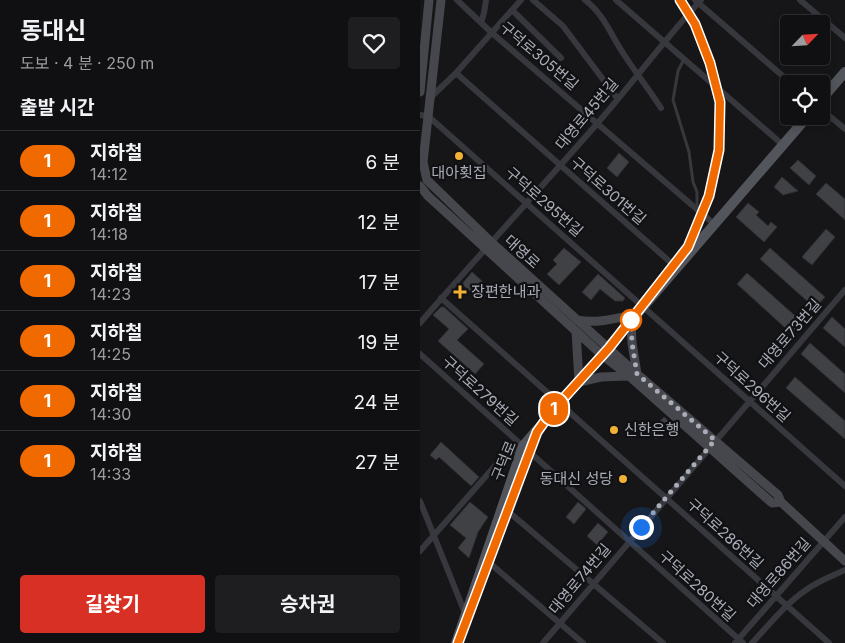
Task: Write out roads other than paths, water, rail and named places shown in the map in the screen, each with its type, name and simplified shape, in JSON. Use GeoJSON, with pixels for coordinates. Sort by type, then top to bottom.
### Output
{"type":"FeatureCollection","features":[{"type":"Feature","properties":{"kind":"main road"},"geometry":{"type":"LineString","coordinates":[[420,92],[430,0]]}},
{"type":"Feature","properties":{"kind":"main road","name":"대영로"},"geometry":{"type":"LineString","coordinates":[[440,0],[430,99],[424,116],[422,185],[577,320],[606,351],[709,448],[772,503],[781,502]]}},
{"type":"Feature","properties":{"kind":"main road"},"geometry":{"type":"LineString","coordinates":[[830,90],[845,72]]}},
{"type":"Feature","properties":{"kind":"main road","name":"구덕로"},"geometry":{"type":"LineString","coordinates":[[456,643],[523,446],[800,125]]}},
{"type":"Feature","properties":{"kind":"main road","name":"대영로"},"geometry":{"type":"LineString","coordinates":[[488,244],[576,331],[606,351]]}},
{"type":"Feature","properties":{"kind":"main road"},"geometry":{"type":"LineString","coordinates":[[576,331],[579,382],[601,376],[633,375],[632,343],[637,314],[595,321],[577,320]]}},
{"type":"Feature","properties":{"kind":"main road","name":"대영로"},"geometry":{"type":"LineString","coordinates":[[633,375],[715,440],[778,495],[781,502],[845,561]]}},
{"type":"Feature","properties":{"kind":"street","name":"구덕로305번길"},"geometry":{"type":"LineString","coordinates":[[457,0],[492,33],[598,122],[714,224]]}},
{"type":"Feature","properties":{"kind":"street"},"geometry":{"type":"LineString","coordinates":[[481,23],[486,0]]}},
{"type":"Feature","properties":{"kind":"street"},"geometry":{"type":"LineString","coordinates":[[430,99],[456,73],[521,0]]}},
{"type":"Feature","properties":{"kind":"street"},"geometry":{"type":"LineString","coordinates":[[533,0],[563,26],[617,98]]}},
{"type":"Feature","properties":{"kind":"street"},"geometry":{"type":"LineString","coordinates":[[585,0],[592,5],[604,21],[661,108]]}},
{"type":"Feature","properties":{"kind":"street"},"geometry":{"type":"LineString","coordinates":[[616,0],[783,145]]}},
{"type":"Feature","properties":{"kind":"street"},"geometry":{"type":"LineString","coordinates":[[800,0],[845,38]]}},
{"type":"Feature","properties":{"kind":"street"},"geometry":{"type":"LineString","coordinates":[[698,1],[782,75]]}},
{"type":"Feature","properties":{"kind":"street","name":"대영로45번길"},"geometry":{"type":"LineString","coordinates":[[420,323],[598,122],[698,1]]}},
{"type":"Feature","properties":{"kind":"street"},"geometry":{"type":"LineString","coordinates":[[512,10],[561,58]]}},
{"type":"Feature","properties":{"kind":"street","name":"구덕로301번길"},"geometry":{"type":"LineString","coordinates":[[456,73],[677,268]]}},
{"type":"Feature","properties":{"kind":"street","name":"구덕로295번길"},"geometry":{"type":"LineString","coordinates":[[424,116],[527,203],[637,314]]}},
{"type":"Feature","properties":{"kind":"street"},"geometry":{"type":"LineString","coordinates":[[830,117],[845,130]]}},
{"type":"Feature","properties":{"kind":"street","name":"대영로73번길"},"geometry":{"type":"LineString","coordinates":[[715,440],[845,290]]}},
{"type":"Feature","properties":{"kind":"street","name":"구덕로286번길"},"geometry":{"type":"LineString","coordinates":[[441,298],[829,643]]}},
{"type":"Feature","properties":{"kind":"street","name":"구덕로296번길"},"geometry":{"type":"LineString","coordinates":[[637,314],[749,401],[845,486]]}},
{"type":"Feature","properties":{"kind":"street","name":"구덕로279번길"},"geometry":{"type":"LineString","coordinates":[[420,354],[523,446]]}},
{"type":"Feature","properties":{"kind":"street","name":"대영로74번길"},"geometry":{"type":"LineString","coordinates":[[543,643],[715,440]]}},
{"type":"Feature","properties":{"kind":"street"},"geometry":{"type":"LineString","coordinates":[[420,551],[502,458],[523,446]]}},
{"type":"Feature","properties":{"kind":"street","name":"구덕로280번길"},"geometry":{"type":"LineString","coordinates":[[523,446],[738,642]]}},
{"type":"Feature","properties":{"kind":"street"},"geometry":{"type":"LineString","coordinates":[[420,500],[466,614]]}},
{"type":"Feature","properties":{"kind":"street"},"geometry":{"type":"LineString","coordinates":[[502,507],[663,643]]}},
{"type":"Feature","properties":{"kind":"street","name":"대영로86번길"},"geometry":{"type":"LineString","coordinates":[[738,642],[845,517]]}},
{"type":"Feature","properties":{"kind":"street"},"geometry":{"type":"LineString","coordinates":[[485,559],[583,643]]}},
{"type":"Feature","properties":{"kind":"street"},"geometry":{"type":"LineString","coordinates":[[752,643],[805,590],[845,570]]}},
{"type":"Feature","properties":{"kind":"lane"},"geometry":{"type":"LineString","coordinates":[[684,59],[678,71],[673,100],[689,152],[693,182],[698,192],[697,209]]}},
{"type":"Feature","properties":{"kind":"metro line","name":"1"},"geometry":{"type":"LineString","coordinates":[[458,643],[537,432],[552,411],[609,348],[688,247],[709,196],[719,150],[720,102],[710,63],[695,24],[680,0]]}},
{"type":"Feature","properties":{"kind":"place","name":"대아횟집"},"geometry":{"type":"Point","coordinates":[459,156]}},
{"type":"Feature","properties":{"kind":"place","name":"장편한내과"},"geometry":{"type":"Point","coordinates":[460,292]}},
{"type":"Feature","properties":{"kind":"place","name":"신한은행"},"geometry":{"type":"Point","coordinates":[614,430]}},
{"type":"Feature","properties":{"kind":"place","name":"동대신 성당"},"geometry":{"type":"Point","coordinates":[623,479]}}]}
